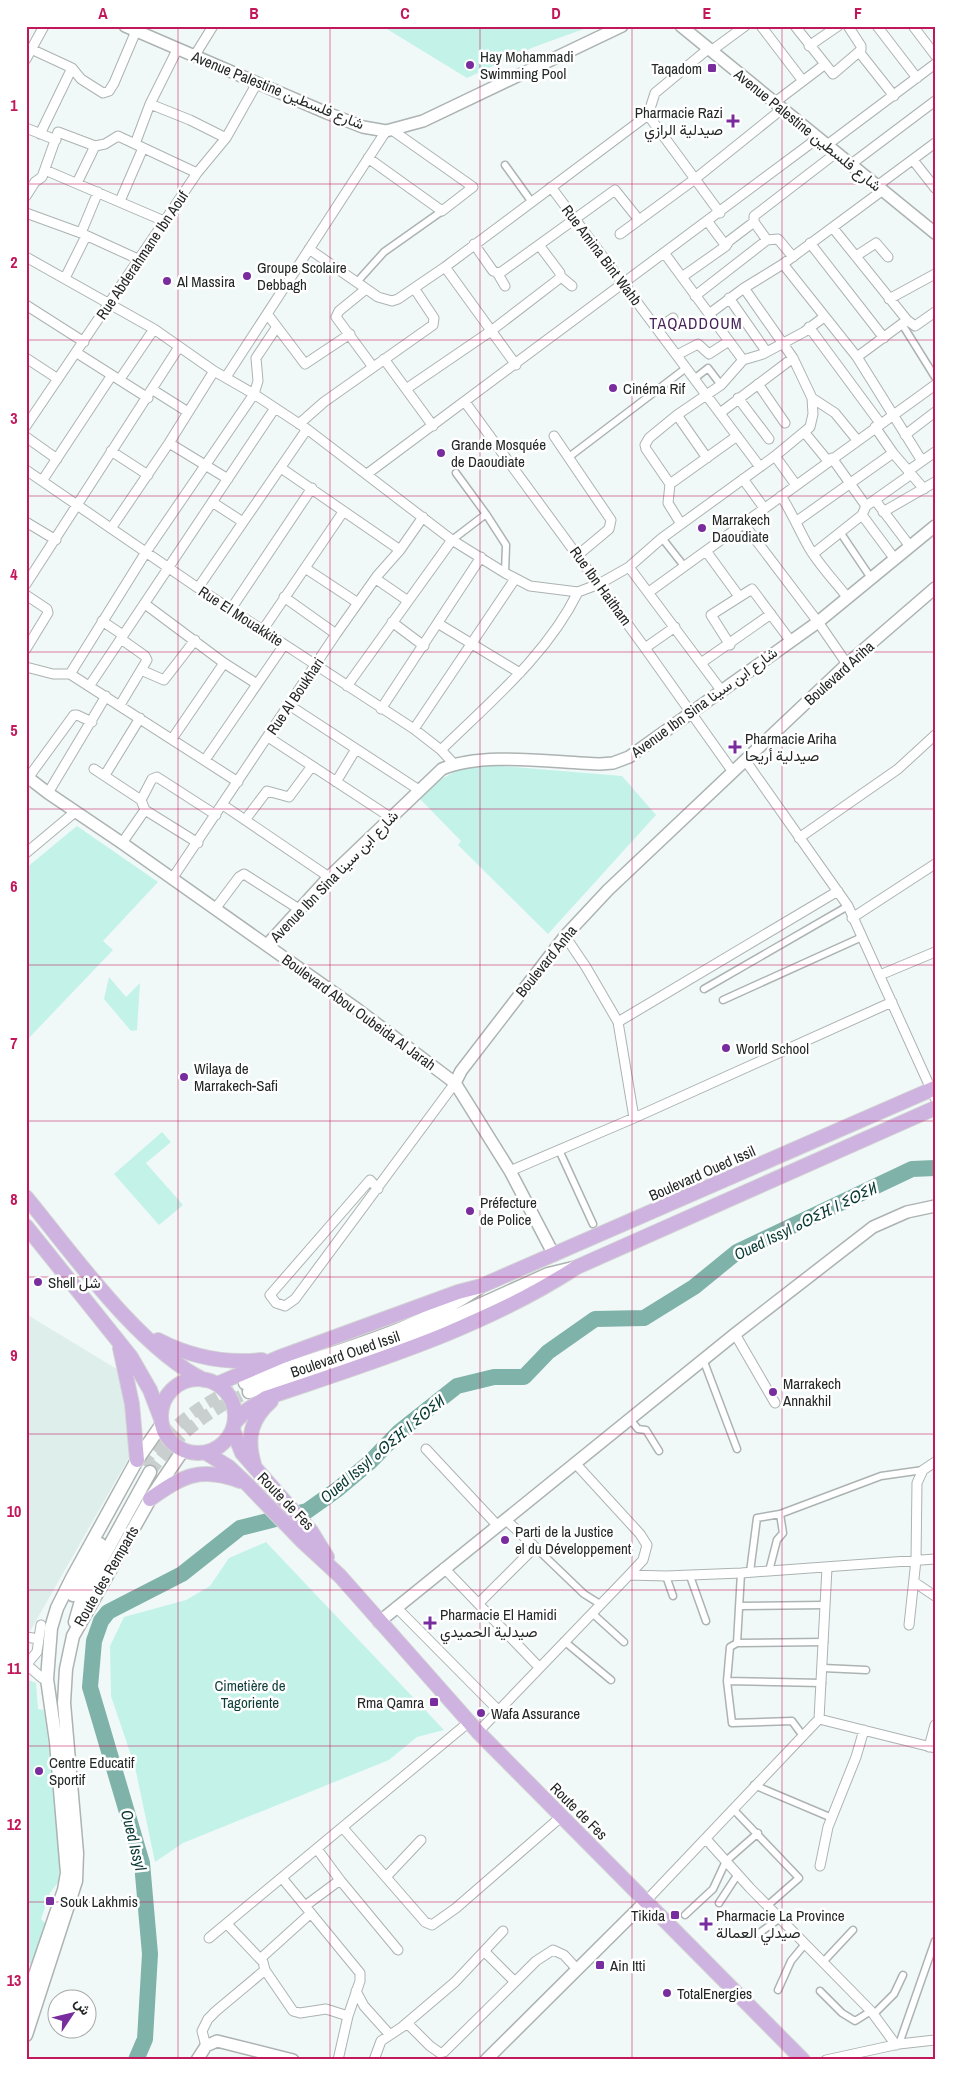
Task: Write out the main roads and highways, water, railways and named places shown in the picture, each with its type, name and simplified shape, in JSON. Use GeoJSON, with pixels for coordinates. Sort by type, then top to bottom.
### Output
{"type":"FeatureCollection","features":[{"type":"Feature","properties":{"kind":"main road","name":"Boulevard Oued Issil"},"geometry":{"type":"LineString","coordinates":[[210,1382],[458,1292],[481,1286],[934,1092]]}},
{"type":"Feature","properties":{"kind":"main road","name":"Boulevard Oued Issil"},"geometry":{"type":"LineString","coordinates":[[234,1426],[256,1404],[280,1393],[396,1355],[526,1296],[577,1267],[935,1108]]}},
{"type":"Feature","properties":{"kind":"main road"},"geometry":{"type":"LineString","coordinates":[[26,1197],[102,1288],[144,1334],[183,1368],[210,1382],[231,1400],[235,1410],[234,1426],[222,1445],[206,1453],[195,1453],[183,1450],[169,1439],[154,1398],[142,1374],[26,1226]]}},
{"type":"Feature","properties":{"kind":"main road","name":"Boulevard Oued Issil"},"geometry":{"type":"LineString","coordinates":[[481,1286],[461,1300],[431,1315],[247,1387],[387,1346],[441,1324],[548,1274],[577,1267]]}},
{"type":"Feature","properties":{"kind":"main road"},"geometry":{"type":"LineString","coordinates":[[144,1334],[174,1348],[204,1358],[242,1362],[280,1357]]}},
{"type":"Feature","properties":{"kind":"main road"},"geometry":{"type":"LineString","coordinates":[[75,1629],[76,1612],[83,1594],[143,1466],[119,1343]]}},
{"type":"Feature","properties":{"kind":"main road"},"geometry":{"type":"LineString","coordinates":[[162,1421],[164,1402],[173,1389],[188,1381],[210,1382]]}},
{"type":"Feature","properties":{"kind":"main road"},"geometry":{"type":"LineString","coordinates":[[257,1472],[250,1445],[251,1428],[259,1412],[280,1393]]}},
{"type":"Feature","properties":{"kind":"main road","name":"Route des Remparts"},"geometry":{"type":"LineString","coordinates":[[26,2001],[64,1890],[67,1873],[52,1709],[47,1678],[49,1637],[57,1608],[143,1466],[162,1421]]}},
{"type":"Feature","properties":{"kind":"main road","name":"Route de Fes"},"geometry":{"type":"LineString","coordinates":[[234,1426],[242,1453],[278,1504],[379,1622],[473,1727],[803,2060]]}},
{"type":"Feature","properties":{"kind":"main road","name":"Route des Remparts"},"geometry":{"type":"LineString","coordinates":[[26,2035],[76,1881],[77,1853],[64,1702],[66,1669],[75,1629],[150,1499],[183,1450]]}},
{"type":"Feature","properties":{"kind":"main road","name":"Route de Fes"},"geometry":{"type":"LineString","coordinates":[[206,1453],[278,1504]]}},
{"type":"Feature","properties":{"kind":"main road"},"geometry":{"type":"LineString","coordinates":[[52,1709],[56,1650],[61,1620],[143,1466]]}},
{"type":"Feature","properties":{"kind":"main road"},"geometry":{"type":"LineString","coordinates":[[150,1499],[173,1484],[200,1473],[224,1475],[248,1484]]}},
{"type":"Feature","properties":{"kind":"waterway","name":"Oued Issyl ⴰⵙⵉⴼ ⵏ ⵉⵙⵉⵍ"},"geometry":{"type":"LineString","coordinates":[[136,2060],[145,2039],[150,1954],[142,1863],[90,1687],[94,1641],[101,1621],[108,1612],[182,1574],[240,1528],[307,1511],[338,1489],[370,1462],[399,1432],[457,1386],[494,1377],[524,1377],[548,1352],[595,1319],[644,1318],[694,1287],[737,1252],[912,1169],[935,1168]]}},
{"type":"Feature","properties":{"kind":"tunnel"},"geometry":{"type":"LineString","coordinates":[[143,1465],[164,1438],[188,1416],[215,1398],[245,1383]]}},
{"type":"Feature","properties":{"kind":"tunnel"},"geometry":{"type":"LineString","coordinates":[[150,1472],[182,1435],[194,1425],[220,1407],[249,1392]]}},
{"type":"Feature","properties":{"kind":"place","name":"Hay Mohammadi Swimming Pool"},"geometry":{"type":"Point","coordinates":[470,65]}},
{"type":"Feature","properties":{"kind":"place","name":"Taqadom"},"geometry":{"type":"Point","coordinates":[712,68]}},
{"type":"Feature","properties":{"kind":"place","name":"Pharmacie Razi صيدلية الرازي"},"geometry":{"type":"Point","coordinates":[733,121]}},
{"type":"Feature","properties":{"kind":"place","name":"Groupe Scolaire Debbagh"},"geometry":{"type":"Point","coordinates":[247,276]}},
{"type":"Feature","properties":{"kind":"place","name":"Al Massira"},"geometry":{"type":"Point","coordinates":[167,281]}},
{"type":"Feature","properties":{"kind":"place","name":"Cinéma Rif"},"geometry":{"type":"Point","coordinates":[613,388]}},
{"type":"Feature","properties":{"kind":"place","name":"Grande Mosquée de Daoudiate"},"geometry":{"type":"Point","coordinates":[441,453]}},
{"type":"Feature","properties":{"kind":"place","name":"Marrakech Daoudiate"},"geometry":{"type":"Point","coordinates":[702,528]}},
{"type":"Feature","properties":{"kind":"place","name":"Pharmacie Ariha صيدلية أريحا"},"geometry":{"type":"Point","coordinates":[735,747]}},
{"type":"Feature","properties":{"kind":"place","name":"World School"},"geometry":{"type":"Point","coordinates":[726,1048]}},
{"type":"Feature","properties":{"kind":"place","name":"Wilaya de Marrakech-Safi"},"geometry":{"type":"Point","coordinates":[184,1077]}},
{"type":"Feature","properties":{"kind":"place","name":"Préfecture de Police"},"geometry":{"type":"Point","coordinates":[470,1211]}},
{"type":"Feature","properties":{"kind":"place","name":"Shell شل"},"geometry":{"type":"Point","coordinates":[38,1282]}},
{"type":"Feature","properties":{"kind":"place","name":"Marrakech Annakhil"},"geometry":{"type":"Point","coordinates":[773,1392]}},
{"type":"Feature","properties":{"kind":"place","name":"Parti de la Justice el du Développement"},"geometry":{"type":"Point","coordinates":[505,1540]}},
{"type":"Feature","properties":{"kind":"place","name":"Pharmacie El Hamidi صيدلية الحميدي"},"geometry":{"type":"Point","coordinates":[430,1623]}},
{"type":"Feature","properties":{"kind":"place","name":"Rma Qamra"},"geometry":{"type":"Point","coordinates":[434,1702]}},
{"type":"Feature","properties":{"kind":"place","name":"Wafa Assurance"},"geometry":{"type":"Point","coordinates":[481,1713]}},
{"type":"Feature","properties":{"kind":"place","name":"Centre Educatif Sportif"},"geometry":{"type":"Point","coordinates":[39,1771]}},
{"type":"Feature","properties":{"kind":"place","name":"Souk Lakhmis"},"geometry":{"type":"Point","coordinates":[50,1901]}},
{"type":"Feature","properties":{"kind":"place","name":"Tikida"},"geometry":{"type":"Point","coordinates":[675,1915]}},
{"type":"Feature","properties":{"kind":"place","name":"Pharmacie La Province صيدلي العمالة"},"geometry":{"type":"Point","coordinates":[706,1924]}},
{"type":"Feature","properties":{"kind":"place","name":"Ain Itti"},"geometry":{"type":"Point","coordinates":[600,1965]}},
{"type":"Feature","properties":{"kind":"place","name":"TotalEnergies"},"geometry":{"type":"Point","coordinates":[667,1993]}},
{"type":"Feature","properties":{"kind":"district","name":"TAQADDOUM"},"geometry":{"type":"Point","coordinates":[696,323]}},
{"type":"Feature","properties":{"kind":"park label","name":"Cimetière de Tagoriente"},"geometry":{"type":"Point","coordinates":[250,1694]}},
{"type":"Feature","properties":{"kind":"water label","name":"Oued Issyl"},"geometry":{"type":"Point","coordinates":[134,1840]}}]}
